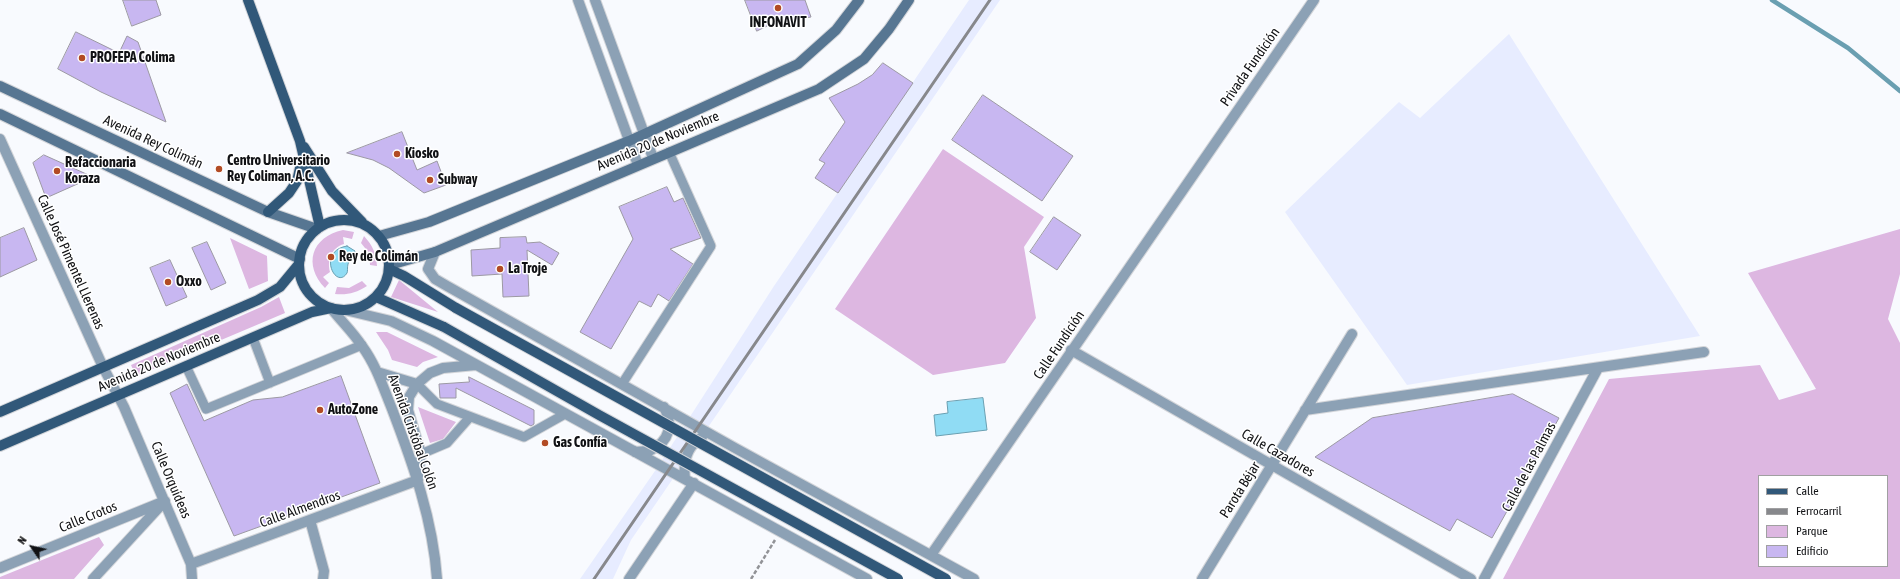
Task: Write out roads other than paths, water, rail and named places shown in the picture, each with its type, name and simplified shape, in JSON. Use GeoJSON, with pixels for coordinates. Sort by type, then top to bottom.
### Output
{"type":"FeatureCollection","features":[{"type":"Feature","properties":{"kind":"main road"},"geometry":{"type":"LineString","coordinates":[[248,0],[300,141],[318,228]]}},
{"type":"Feature","properties":{"kind":"main road","name":"Avenida 20 de Noviembre"},"geometry":{"type":"LineString","coordinates":[[379,236],[429,222],[629,141],[798,64],[836,30],[859,0]]}},
{"type":"Feature","properties":{"kind":"main road","name":"Avenida 20 de Noviembre"},"geometry":{"type":"LineString","coordinates":[[389,267],[435,252],[653,158],[819,89],[864,59],[889,29],[909,0]]}},
{"type":"Feature","properties":{"kind":"main road","name":"Avenida Rey Colimán"},"geometry":{"type":"LineString","coordinates":[[0,86],[268,212],[318,228]]}},
{"type":"Feature","properties":{"kind":"main road"},"geometry":{"type":"LineString","coordinates":[[0,114],[299,261]]}},
{"type":"Feature","properties":{"kind":"main road"},"geometry":{"type":"LineString","coordinates":[[300,141],[332,191],[364,224],[379,236],[385,245],[389,267],[385,283],[376,297],[362,306],[345,310],[331,308],[317,301],[309,294],[303,284],[299,261],[306,242],[318,228],[328,223],[346,220],[364,224]]}},
{"type":"Feature","properties":{"kind":"main road"},"geometry":{"type":"LineString","coordinates":[[268,212],[290,192],[297,181],[303,155]]}},
{"type":"Feature","properties":{"kind":"main road","name":"Avenida 20 de Noviembre"},"geometry":{"type":"LineString","coordinates":[[0,412],[258,300],[280,287],[299,261]]}},
{"type":"Feature","properties":{"kind":"main road"},"geometry":{"type":"LineString","coordinates":[[389,267],[456,308],[946,579]]}},
{"type":"Feature","properties":{"kind":"main road"},"geometry":{"type":"LineString","coordinates":[[376,297],[444,327],[606,419],[898,579]]}},
{"type":"Feature","properties":{"kind":"main road","name":"Avenida 20 de Noviembre"},"geometry":{"type":"LineString","coordinates":[[0,446],[118,394],[312,312],[331,308]]}},
{"type":"Feature","properties":{"kind":"street"},"geometry":{"type":"LineString","coordinates":[[578,0],[638,165]]}},
{"type":"Feature","properties":{"kind":"street"},"geometry":{"type":"LineString","coordinates":[[595,0],[653,158]]}},
{"type":"Feature","properties":{"kind":"street","name":"Privada Fundición"},"geometry":{"type":"LineString","coordinates":[[1210,150],[1314,0]]}},
{"type":"Feature","properties":{"kind":"street","name":"Calle José Pimentel Llerenas"},"geometry":{"type":"LineString","coordinates":[[0,139],[103,367],[118,394]]}},
{"type":"Feature","properties":{"kind":"street","name":"Calle Fundición"},"geometry":{"type":"LineString","coordinates":[[931,555],[1210,150]]}},
{"type":"Feature","properties":{"kind":"street"},"geometry":{"type":"LineString","coordinates":[[435,252],[428,269],[435,279],[974,579]]}},
{"type":"Feature","properties":{"kind":"street","name":"Avenida Cristóbal Colón"},"geometry":{"type":"LineString","coordinates":[[331,308],[362,345],[377,372],[418,480],[435,550],[436,579]]}},
{"type":"Feature","properties":{"kind":"street"},"geometry":{"type":"LineString","coordinates":[[345,310],[391,320],[476,364],[635,452],[690,480],[867,579]]}},
{"type":"Feature","properties":{"kind":"street","name":"Parota Béjar"},"geometry":{"type":"LineString","coordinates":[[1202,579],[1352,334]]}},
{"type":"Feature","properties":{"kind":"street","name":"Calle Cazadores"},"geometry":{"type":"LineString","coordinates":[[1071,350],[1472,579]]}},
{"type":"Feature","properties":{"kind":"street"},"geometry":{"type":"LineString","coordinates":[[1305,410],[1704,352]]}},
{"type":"Feature","properties":{"kind":"street"},"geometry":{"type":"LineString","coordinates":[[418,480],[421,454],[408,410],[409,397],[417,384],[430,373],[443,368],[476,364]]}},
{"type":"Feature","properties":{"kind":"street","name":"Calle de las Palmas"},"geometry":{"type":"LineString","coordinates":[[1484,579],[1598,368]]}},
{"type":"Feature","properties":{"kind":"street"},"geometry":{"type":"LineString","coordinates":[[377,372],[417,384]]}},
{"type":"Feature","properties":{"kind":"street","name":"Calle Orquídeas"},"geometry":{"type":"LineString","coordinates":[[118,394],[192,564],[192,579]]}},
{"type":"Feature","properties":{"kind":"street"},"geometry":{"type":"LineString","coordinates":[[635,452],[650,450],[663,441],[668,431],[669,418],[664,407]]}},
{"type":"Feature","properties":{"kind":"street"},"geometry":{"type":"LineString","coordinates":[[690,480],[684,465],[687,455],[700,438],[712,434]]}},
{"type":"Feature","properties":{"kind":"street","name":"Calle Almendros"},"geometry":{"type":"LineString","coordinates":[[192,564],[418,480]]}},
{"type":"Feature","properties":{"kind":"street"},"geometry":{"type":"LineString","coordinates":[[629,579],[690,480]]}},
{"type":"Feature","properties":{"kind":"street"},"geometry":{"type":"LineString","coordinates":[[94,579],[165,501]]}},
{"type":"Feature","properties":{"kind":"street","name":"Calle Crotos"},"geometry":{"type":"LineString","coordinates":[[0,568],[165,501]]}},
{"type":"Feature","properties":{"kind":"street"},"geometry":{"type":"LineString","coordinates":[[310,520],[324,571],[323,579]]}},
{"type":"Feature","properties":{"kind":"lane"},"geometry":{"type":"LineString","coordinates":[[622,384],[711,246],[669,152]]}},
{"type":"Feature","properties":{"kind":"lane"},"geometry":{"type":"LineString","coordinates":[[253,338],[270,383]]}},
{"type":"Feature","properties":{"kind":"lane"},"geometry":{"type":"LineString","coordinates":[[186,366],[206,409],[362,345]]}},
{"type":"Feature","properties":{"kind":"lane"},"geometry":{"type":"LineString","coordinates":[[417,384],[437,404],[524,437],[565,414]]}},
{"type":"Feature","properties":{"kind":"lane"},"geometry":{"type":"LineString","coordinates":[[421,454],[447,443],[470,417]]}},
{"type":"Feature","properties":{"kind":"water"},"geometry":{"type":"Polygon","coordinates":[[[347,246],[355,251],[349,262],[347,273],[343,277],[338,277],[334,274],[331,268],[330,261],[332,255],[338,249],[347,246]]]}},
{"type":"Feature","properties":{"kind":"water"},"geometry":{"type":"Polygon","coordinates":[[[983,398],[987,430],[936,436],[934,415],[948,413],[947,402],[983,398]]]}},
{"type":"Feature","properties":{"kind":"waterway"},"geometry":{"type":"LineString","coordinates":[[1772,0],[1848,48],[1900,91]]}},
{"type":"Feature","properties":{"kind":"railway"},"geometry":{"type":"LineString","coordinates":[[594,579],[990,0]]}},
{"type":"Feature","properties":{"kind":"place","name":"INFONAVIT"},"geometry":{"type":"Point","coordinates":[778,8]}},
{"type":"Feature","properties":{"kind":"place","name":"PROFEPA Colima"},"geometry":{"type":"Point","coordinates":[82,58]}},
{"type":"Feature","properties":{"kind":"place","name":"Kiosko"},"geometry":{"type":"Point","coordinates":[397,154]}},
{"type":"Feature","properties":{"kind":"place","name":"Centro Universitario Rey Coliman, A.C."},"geometry":{"type":"Point","coordinates":[219,169]}},
{"type":"Feature","properties":{"kind":"place","name":"Refaccionaria Koraza"},"geometry":{"type":"Point","coordinates":[57,171]}},
{"type":"Feature","properties":{"kind":"place","name":"Subway"},"geometry":{"type":"Point","coordinates":[430,180]}},
{"type":"Feature","properties":{"kind":"place","name":"Rey de Colimán"},"geometry":{"type":"Point","coordinates":[331,257]}},
{"type":"Feature","properties":{"kind":"place","name":"La Troje"},"geometry":{"type":"Point","coordinates":[500,269]}},
{"type":"Feature","properties":{"kind":"place","name":"Oxxo"},"geometry":{"type":"Point","coordinates":[168,282]}},
{"type":"Feature","properties":{"kind":"place","name":"AutoZone"},"geometry":{"type":"Point","coordinates":[320,410]}},
{"type":"Feature","properties":{"kind":"place","name":"Gas Confía"},"geometry":{"type":"Point","coordinates":[545,443]}}]}
